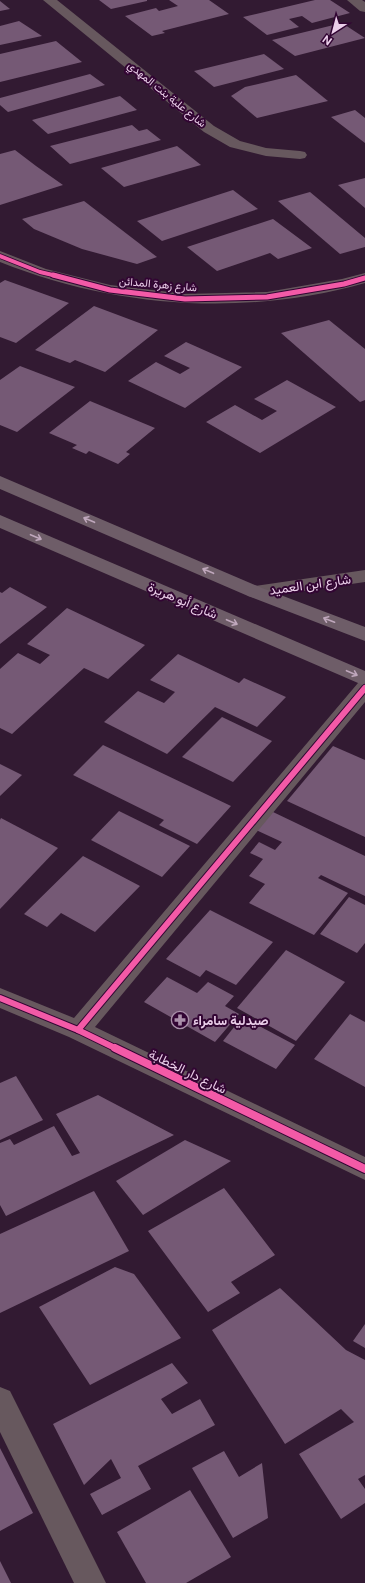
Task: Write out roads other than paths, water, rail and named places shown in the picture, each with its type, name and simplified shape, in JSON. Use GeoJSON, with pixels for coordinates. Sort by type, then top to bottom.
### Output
{"type":"FeatureCollection","features":[{"type":"Feature","properties":{"kind":"highway"},"geometry":{"type":"LineString","coordinates":[[0,482],[255,592],[365,634]]}},
{"type":"Feature","properties":{"kind":"highway","name":"شارع أبو هريرة"},"geometry":{"type":"LineString","coordinates":[[2,524],[365,679]]}},
{"type":"Feature","properties":{"kind":"street","name":"شارع علية بنت المهدي"},"geometry":{"type":"LineString","coordinates":[[49,0],[209,128],[235,144],[266,152],[300,155]]}},
{"type":"Feature","properties":{"kind":"street"},"geometry":{"type":"LineString","coordinates":[[353,0],[365,8]]}},
{"type":"Feature","properties":{"kind":"street","name":"شارع زهرة المدائن"},"geometry":{"type":"LineString","coordinates":[[0,256],[40,272],[110,290],[185,299],[267,297],[344,284],[365,278]]}},
{"type":"Feature","properties":{"kind":"street","name":"شارع ابن العميد"},"geometry":{"type":"LineString","coordinates":[[255,592],[365,576]]}},
{"type":"Feature","properties":{"kind":"street"},"geometry":{"type":"LineString","coordinates":[[78,1030],[365,688]]}},
{"type":"Feature","properties":{"kind":"street","name":"شارع دار الخطابة"},"geometry":{"type":"LineString","coordinates":[[0,998],[78,1030],[365,1169]]}},
{"type":"Feature","properties":{"kind":"street"},"geometry":{"type":"LineString","coordinates":[[0,1401],[90,1583]]}},
{"type":"Feature","properties":{"kind":"place","name":"صيدلية سامراء"},"geometry":{"type":"Point","coordinates":[180,1020]}}]}
